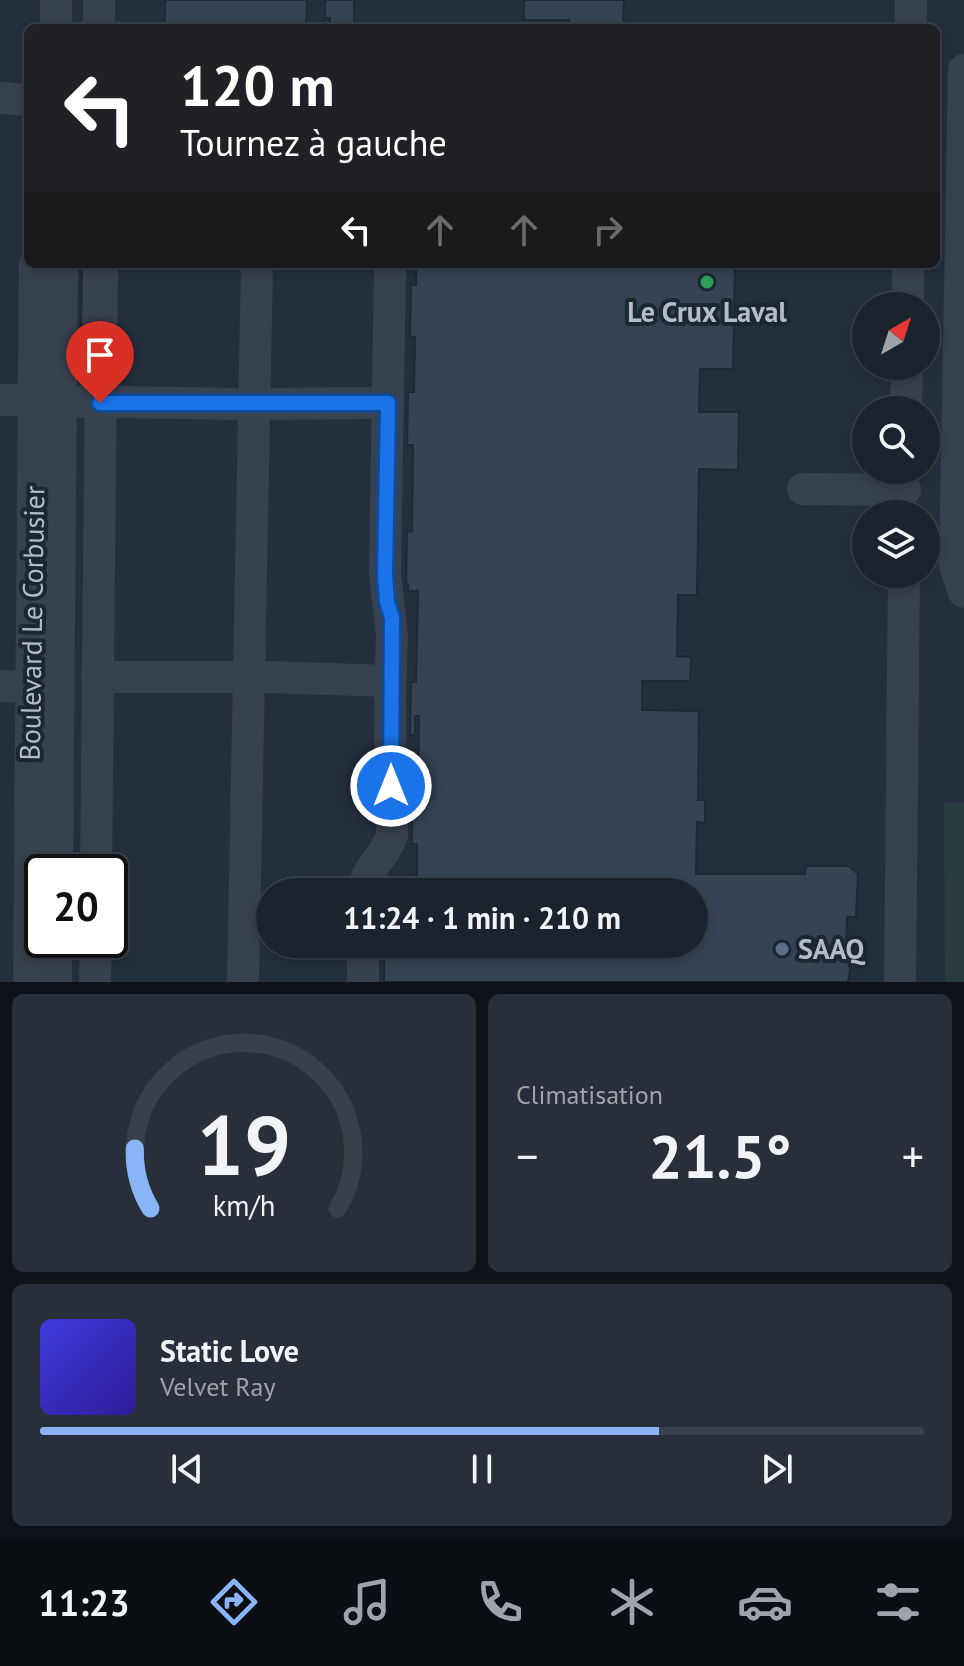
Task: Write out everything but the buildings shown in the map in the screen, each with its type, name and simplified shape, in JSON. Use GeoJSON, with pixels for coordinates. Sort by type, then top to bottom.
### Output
{"type":"FeatureCollection","features":[{"type":"Feature","properties":{"kind":"street"},"geometry":{"type":"LineString","coordinates":[[37,24],[38,0]]}},
{"type":"Feature","properties":{"kind":"street"},"geometry":{"type":"LineString","coordinates":[[56,0],[56,24]]}},
{"type":"Feature","properties":{"kind":"street"},"geometry":{"type":"LineString","coordinates":[[73,0],[74,24]]}},
{"type":"Feature","properties":{"kind":"street"},"geometry":{"type":"LineString","coordinates":[[99,0],[99,24]]}},
{"type":"Feature","properties":{"kind":"street"},"geometry":{"type":"LineString","coordinates":[[911,0],[911,24]]}},
{"type":"Feature","properties":{"kind":"street"},"geometry":{"type":"LineString","coordinates":[[964,70],[955,565],[964,592]]}},
{"type":"Feature","properties":{"kind":"street"},"geometry":{"type":"LineString","coordinates":[[0,98],[24,100]]}},
{"type":"Feature","properties":{"kind":"street","name":"Boulevard Le Corbusier"},"geometry":{"type":"LineString","coordinates":[[36,268],[68,402],[97,677],[96,854]]}},
{"type":"Feature","properties":{"kind":"street","name":"Boulevard Le Corbusier"},"geometry":{"type":"LineString","coordinates":[[62,268],[68,402],[70,854]]}},
{"type":"Feature","properties":{"kind":"street","name":"Boulevard Le Corbusier"},"geometry":{"type":"LineString","coordinates":[[57,854],[68,402],[75,268]]}},
{"type":"Feature","properties":{"kind":"street","name":"Boulevard Le Corbusier"},"geometry":{"type":"LineString","coordinates":[[29,982],[16,686],[68,402],[101,268]]}},
{"type":"Feature","properties":{"kind":"street"},"geometry":{"type":"LineString","coordinates":[[243,982],[257,268]]}},
{"type":"Feature","properties":{"kind":"street"},"geometry":{"type":"LineString","coordinates":[[366,878],[388,847],[392,835],[392,618],[385,575],[390,268]]}},
{"type":"Feature","properties":{"kind":"street"},"geometry":{"type":"LineString","coordinates":[[908,268],[908,292]]}},
{"type":"Feature","properties":{"kind":"street"},"geometry":{"type":"LineString","coordinates":[[0,400],[388,403]]}},
{"type":"Feature","properties":{"kind":"street"},"geometry":{"type":"LineString","coordinates":[[803,489],[905,491]]}},
{"type":"Feature","properties":{"kind":"street"},"geometry":{"type":"LineString","coordinates":[[900,982],[904,588]]}},
{"type":"Feature","properties":{"kind":"street"},"geometry":{"type":"LineString","coordinates":[[97,677],[390,681]]}},
{"type":"Feature","properties":{"kind":"street"},"geometry":{"type":"LineString","coordinates":[[56,958],[56,982]]}},
{"type":"Feature","properties":{"kind":"street"},"geometry":{"type":"LineString","coordinates":[[68,982],[69,958]]}},
{"type":"Feature","properties":{"kind":"street"},"geometry":{"type":"LineString","coordinates":[[95,982],[96,958]]}},
{"type":"Feature","properties":{"kind":"street"},"geometry":{"type":"LineString","coordinates":[[363,958],[363,982]]}},
{"type":"Feature","properties":{"kind":"green space"},"geometry":{"type":"Polygon","coordinates":[[[944,802],[964,803],[964,982],[945,982],[944,802]]]}},
{"type":"Feature","properties":{"kind":"place","name":"Le Crux Laval"},"geometry":{"type":"Point","coordinates":[707,282]}},
{"type":"Feature","properties":{"kind":"place","name":"SAAQ"},"geometry":{"type":"Point","coordinates":[782,949]}},
{"type":"Feature","properties":{"kind":"route"},"geometry":{"type":"LineString","coordinates":[[100,403],[388,403],[385,592],[392,618],[391,786]]}}]}
